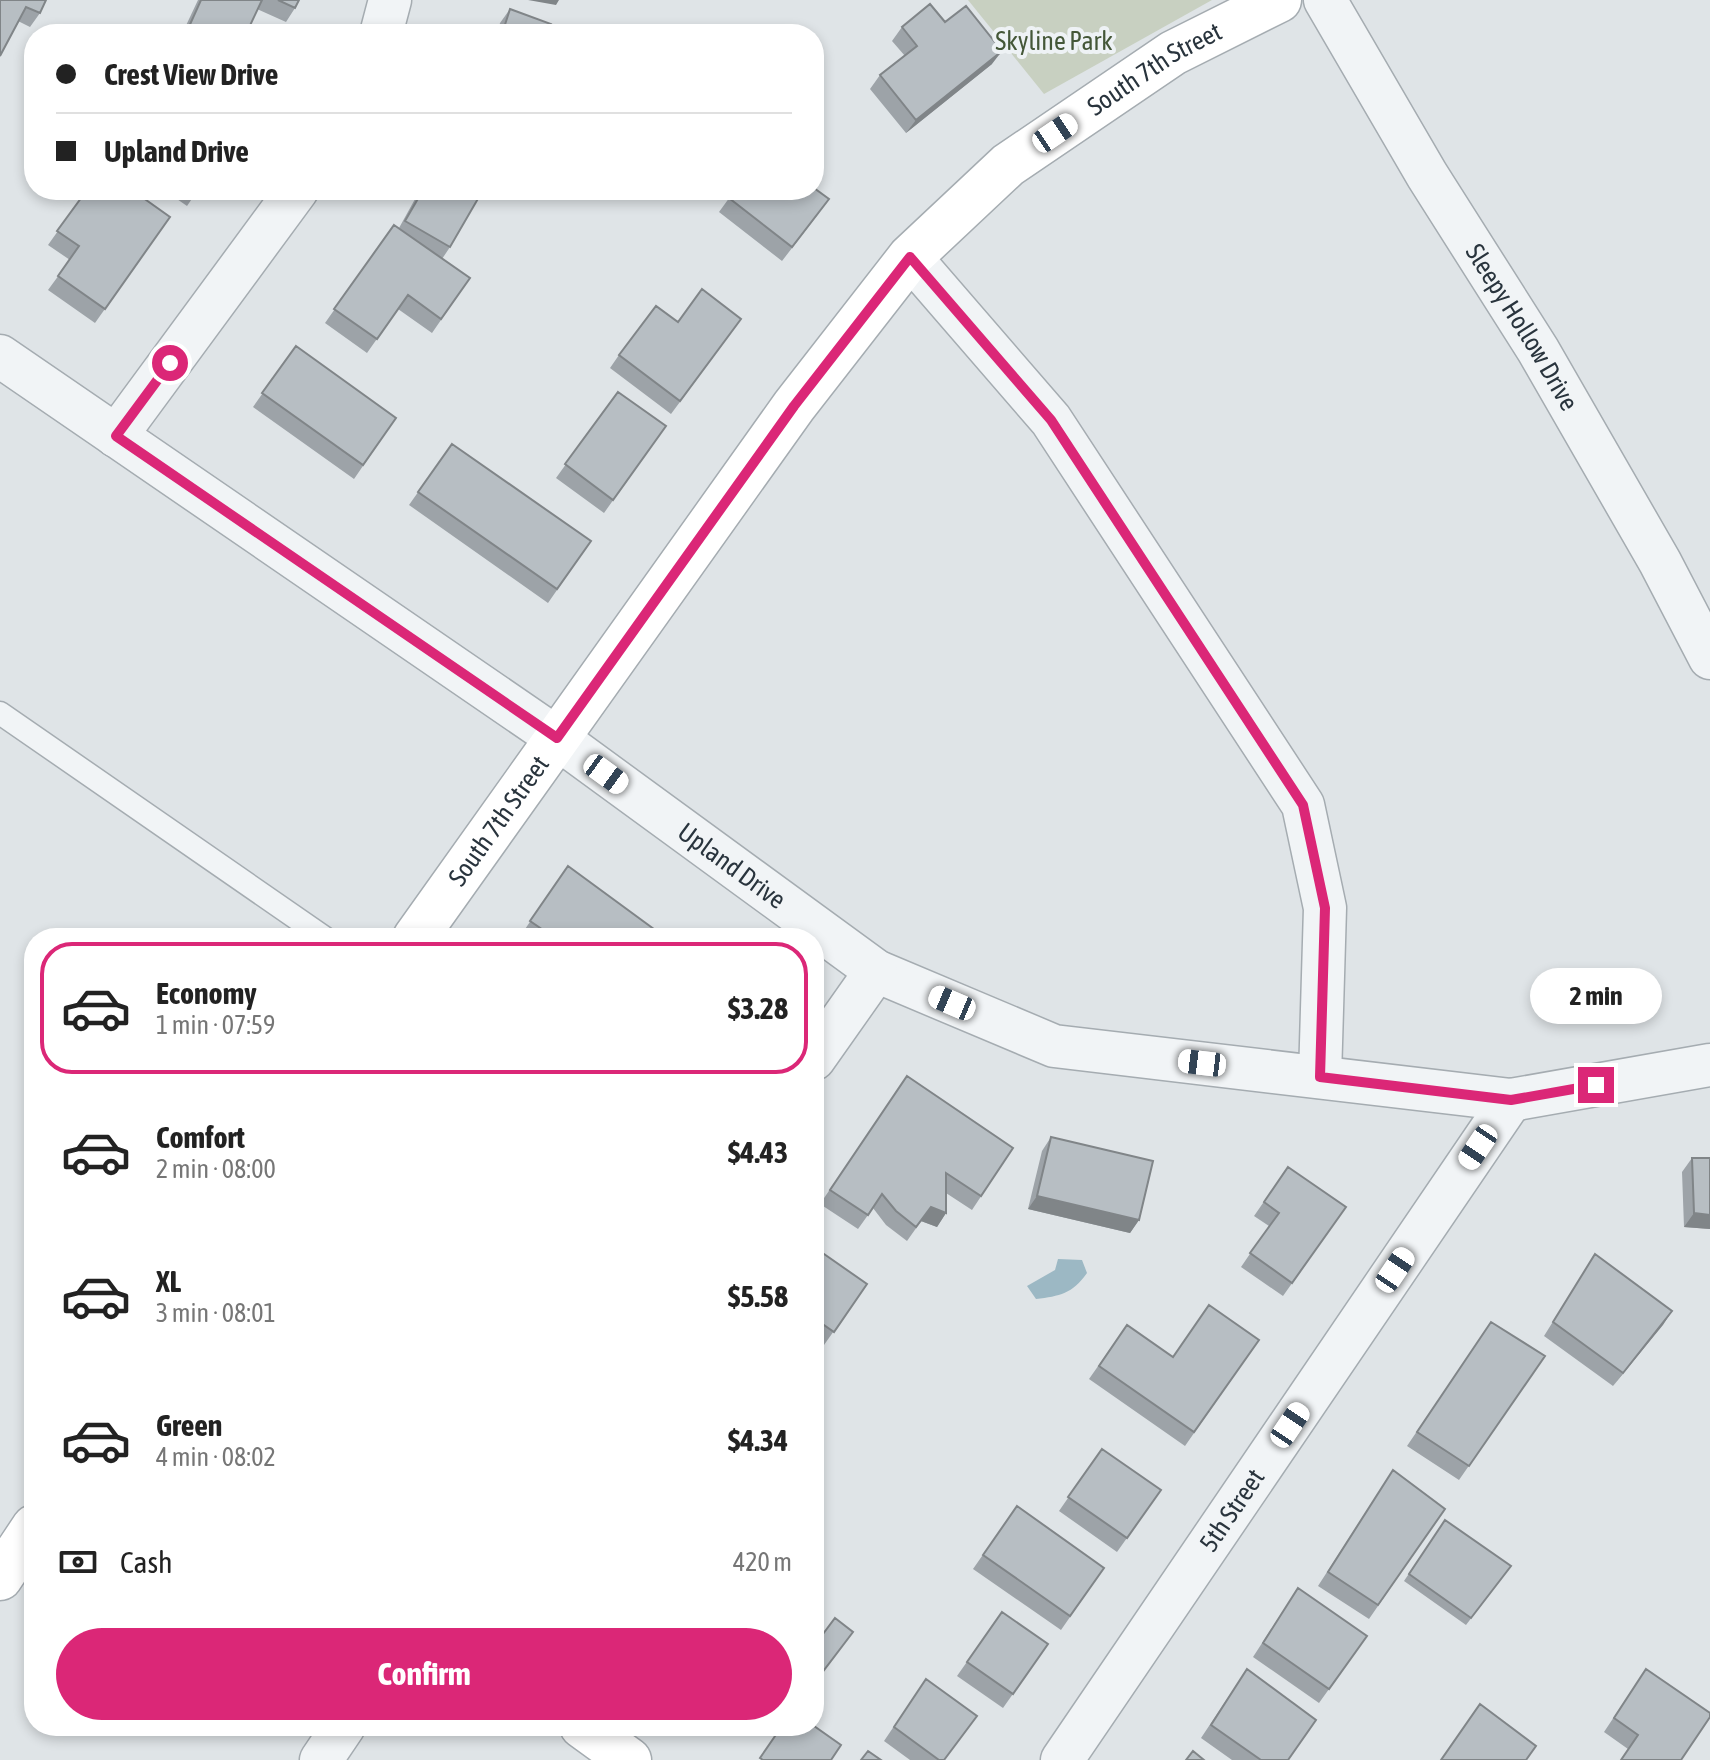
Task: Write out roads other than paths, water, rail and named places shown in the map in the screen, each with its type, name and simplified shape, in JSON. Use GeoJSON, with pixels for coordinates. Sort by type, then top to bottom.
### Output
{"type":"FeatureCollection","features":[{"type":"Feature","properties":{"kind":"street"},"geometry":{"type":"LineString","coordinates":[[384,24],[390,0]]}},
{"type":"Feature","properties":{"kind":"street","name":"South 7th Street"},"geometry":{"type":"LineString","coordinates":[[422,928],[794,406],[910,257],[1008,165],[1173,53],[1279,0]]}},
{"type":"Feature","properties":{"kind":"street","name":"Sleepy Hollow Drive"},"geometry":{"type":"LineString","coordinates":[[1325,0],[1427,175],[1538,350],[1660,562],[1710,658]]}},
{"type":"Feature","properties":{"kind":"street"},"geometry":{"type":"LineString","coordinates":[[116,436],[290,200]]}},
{"type":"Feature","properties":{"kind":"street"},"geometry":{"type":"LineString","coordinates":[[910,257],[1051,420],[1303,805],[1325,908],[1320,1077]]}},
{"type":"Feature","properties":{"kind":"street","name":"Upland Drive"},"geometry":{"type":"LineString","coordinates":[[0,356],[557,738],[817,928]]}},
{"type":"Feature","properties":{"kind":"street","name":"Upland Drive"},"geometry":{"type":"LineString","coordinates":[[824,933],[876,971],[1054,1046],[1511,1100],[1710,1065]]}},
{"type":"Feature","properties":{"kind":"street"},"geometry":{"type":"LineString","coordinates":[[824,1045],[876,971]]}},
{"type":"Feature","properties":{"kind":"street","name":"5th Street"},"geometry":{"type":"LineString","coordinates":[[1062,1760],[1511,1100]]}},
{"type":"Feature","properties":{"kind":"street"},"geometry":{"type":"LineString","coordinates":[[0,1578],[24,1542]]}},
{"type":"Feature","properties":{"kind":"street"},"geometry":{"type":"LineString","coordinates":[[321,1760],[337,1736]]}},
{"type":"Feature","properties":{"kind":"street"},"geometry":{"type":"LineString","coordinates":[[596,1736],[629,1760]]}},
{"type":"Feature","properties":{"kind":"lane"},"geometry":{"type":"LineString","coordinates":[[0,713],[311,928]]}},
{"type":"Feature","properties":{"kind":"water"},"geometry":{"type":"Polygon","coordinates":[[[1058,1259],[1082,1260],[1087,1273],[1065,1293],[1036,1299],[1027,1286],[1055,1270],[1058,1259]]]}},
{"type":"Feature","properties":{"kind":"park label","name":"Skyline Park"},"geometry":{"type":"Point","coordinates":[1054,41]}}]}
